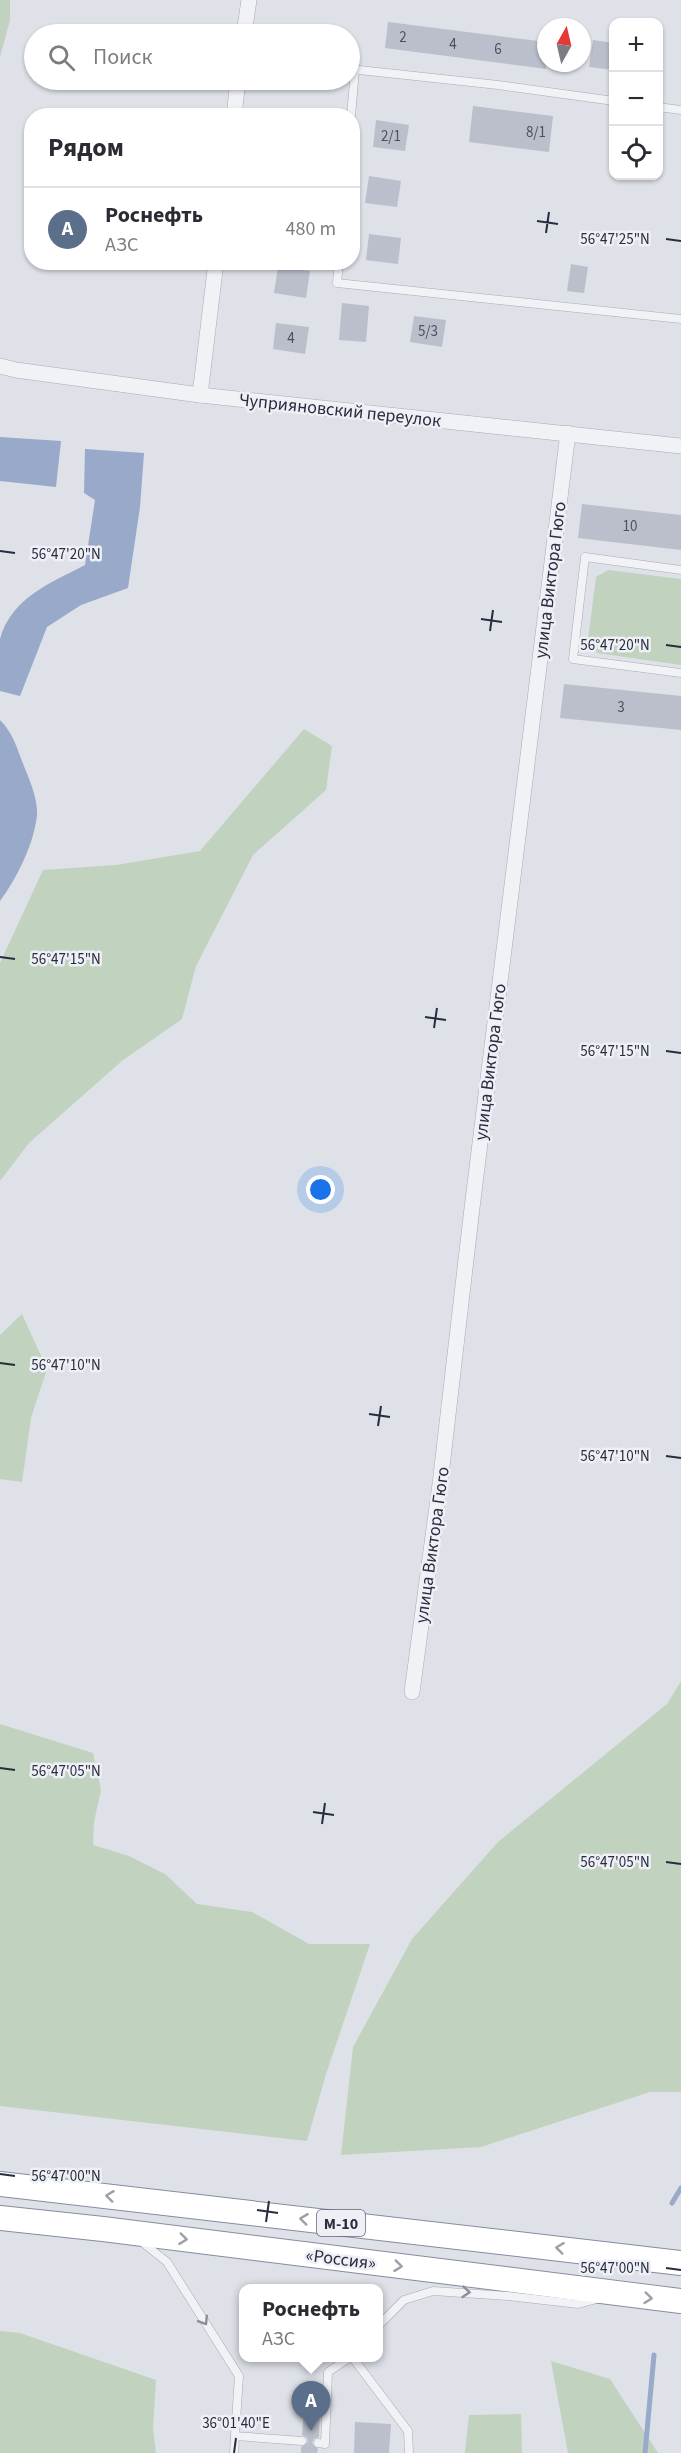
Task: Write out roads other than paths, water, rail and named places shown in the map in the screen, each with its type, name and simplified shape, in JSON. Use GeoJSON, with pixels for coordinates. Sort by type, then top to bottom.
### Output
{"type":"FeatureCollection","features":[{"type":"Feature","properties":{"kind":"highway","name":"«Россия»"},"geometry":{"type":"LineString","coordinates":[[0,2184],[681,2263]]}},
{"type":"Feature","properties":{"kind":"highway","name":"«Россия»"},"geometry":{"type":"LineString","coordinates":[[0,2218],[681,2301]]}},
{"type":"Feature","properties":{"kind":"street"},"geometry":{"type":"LineString","coordinates":[[245,24],[249,0]]}},
{"type":"Feature","properties":{"kind":"street"},"geometry":{"type":"LineString","coordinates":[[235,108],[237,90]]}},
{"type":"Feature","properties":{"kind":"street"},"geometry":{"type":"LineString","coordinates":[[200,396],[215,270]]}},
{"type":"Feature","properties":{"kind":"street","name":"Чуприяновский переулок"},"geometry":{"type":"LineString","coordinates":[[0,366],[200,396],[681,446]]}},
{"type":"Feature","properties":{"kind":"street","name":"улица Виктора Гюго"},"geometry":{"type":"LineString","coordinates":[[412,1692],[440,1484],[473,1196],[568,433]]}},
{"type":"Feature","properties":{"kind":"lane"},"geometry":{"type":"LineString","coordinates":[[360,70],[609,100]]}},
{"type":"Feature","properties":{"kind":"lane"},"geometry":{"type":"LineString","coordinates":[[351,108],[352,90]]}},
{"type":"Feature","properties":{"kind":"lane"},"geometry":{"type":"LineString","coordinates":[[663,108],[681,110]]}},
{"type":"Feature","properties":{"kind":"lane"},"geometry":{"type":"LineString","coordinates":[[338,270],[337,283],[681,319]]}},
{"type":"Feature","properties":{"kind":"lane"},"geometry":{"type":"LineString","coordinates":[[681,570],[585,557],[573,658],[681,673]]}},
{"type":"Feature","properties":{"kind":"lane"},"geometry":{"type":"LineString","coordinates":[[103,2229],[147,2244],[167,2262],[238,2376],[234,2453]]}},
{"type":"Feature","properties":{"kind":"lane"},"geometry":{"type":"LineString","coordinates":[[383,2321],[404,2300],[433,2290],[578,2304],[615,2294]]}},
{"type":"Feature","properties":{"kind":"lane"},"geometry":{"type":"LineString","coordinates":[[318,2443],[325,2444],[328,2372],[343,2362]]}},
{"type":"Feature","properties":{"kind":"lane"},"geometry":{"type":"LineString","coordinates":[[356,2362],[408,2431],[409,2453]]}},
{"type":"Feature","properties":{"kind":"lane"},"geometry":{"type":"LineString","coordinates":[[235,2436],[302,2441]]}},
{"type":"Feature","properties":{"kind":"water"},"geometry":{"type":"Polygon","coordinates":[[[0,437],[61,441],[56,487],[0,481],[0,437]]]}},
{"type":"Feature","properties":{"kind":"water"},"geometry":{"type":"Polygon","coordinates":[[[85,449],[144,453],[140,507],[128,588],[81,605],[47,627],[20,696],[0,691],[0,639],[13,613],[34,593],[85,565],[95,500],[84,493],[85,449]]]}},
{"type":"Feature","properties":{"kind":"water"},"geometry":{"type":"Polygon","coordinates":[[[0,720],[11,734],[30,780],[37,815],[24,860],[0,901],[0,720]]]}},
{"type":"Feature","properties":{"kind":"waterway"},"geometry":{"type":"LineString","coordinates":[[672,2203],[681,2188]]}},
{"type":"Feature","properties":{"kind":"waterway"},"geometry":{"type":"LineString","coordinates":[[645,2453],[654,2355]]}},
{"type":"Feature","properties":{"kind":"place","name":"Роснефть"},"geometry":{"type":"Point","coordinates":[311,2431]}}]}
